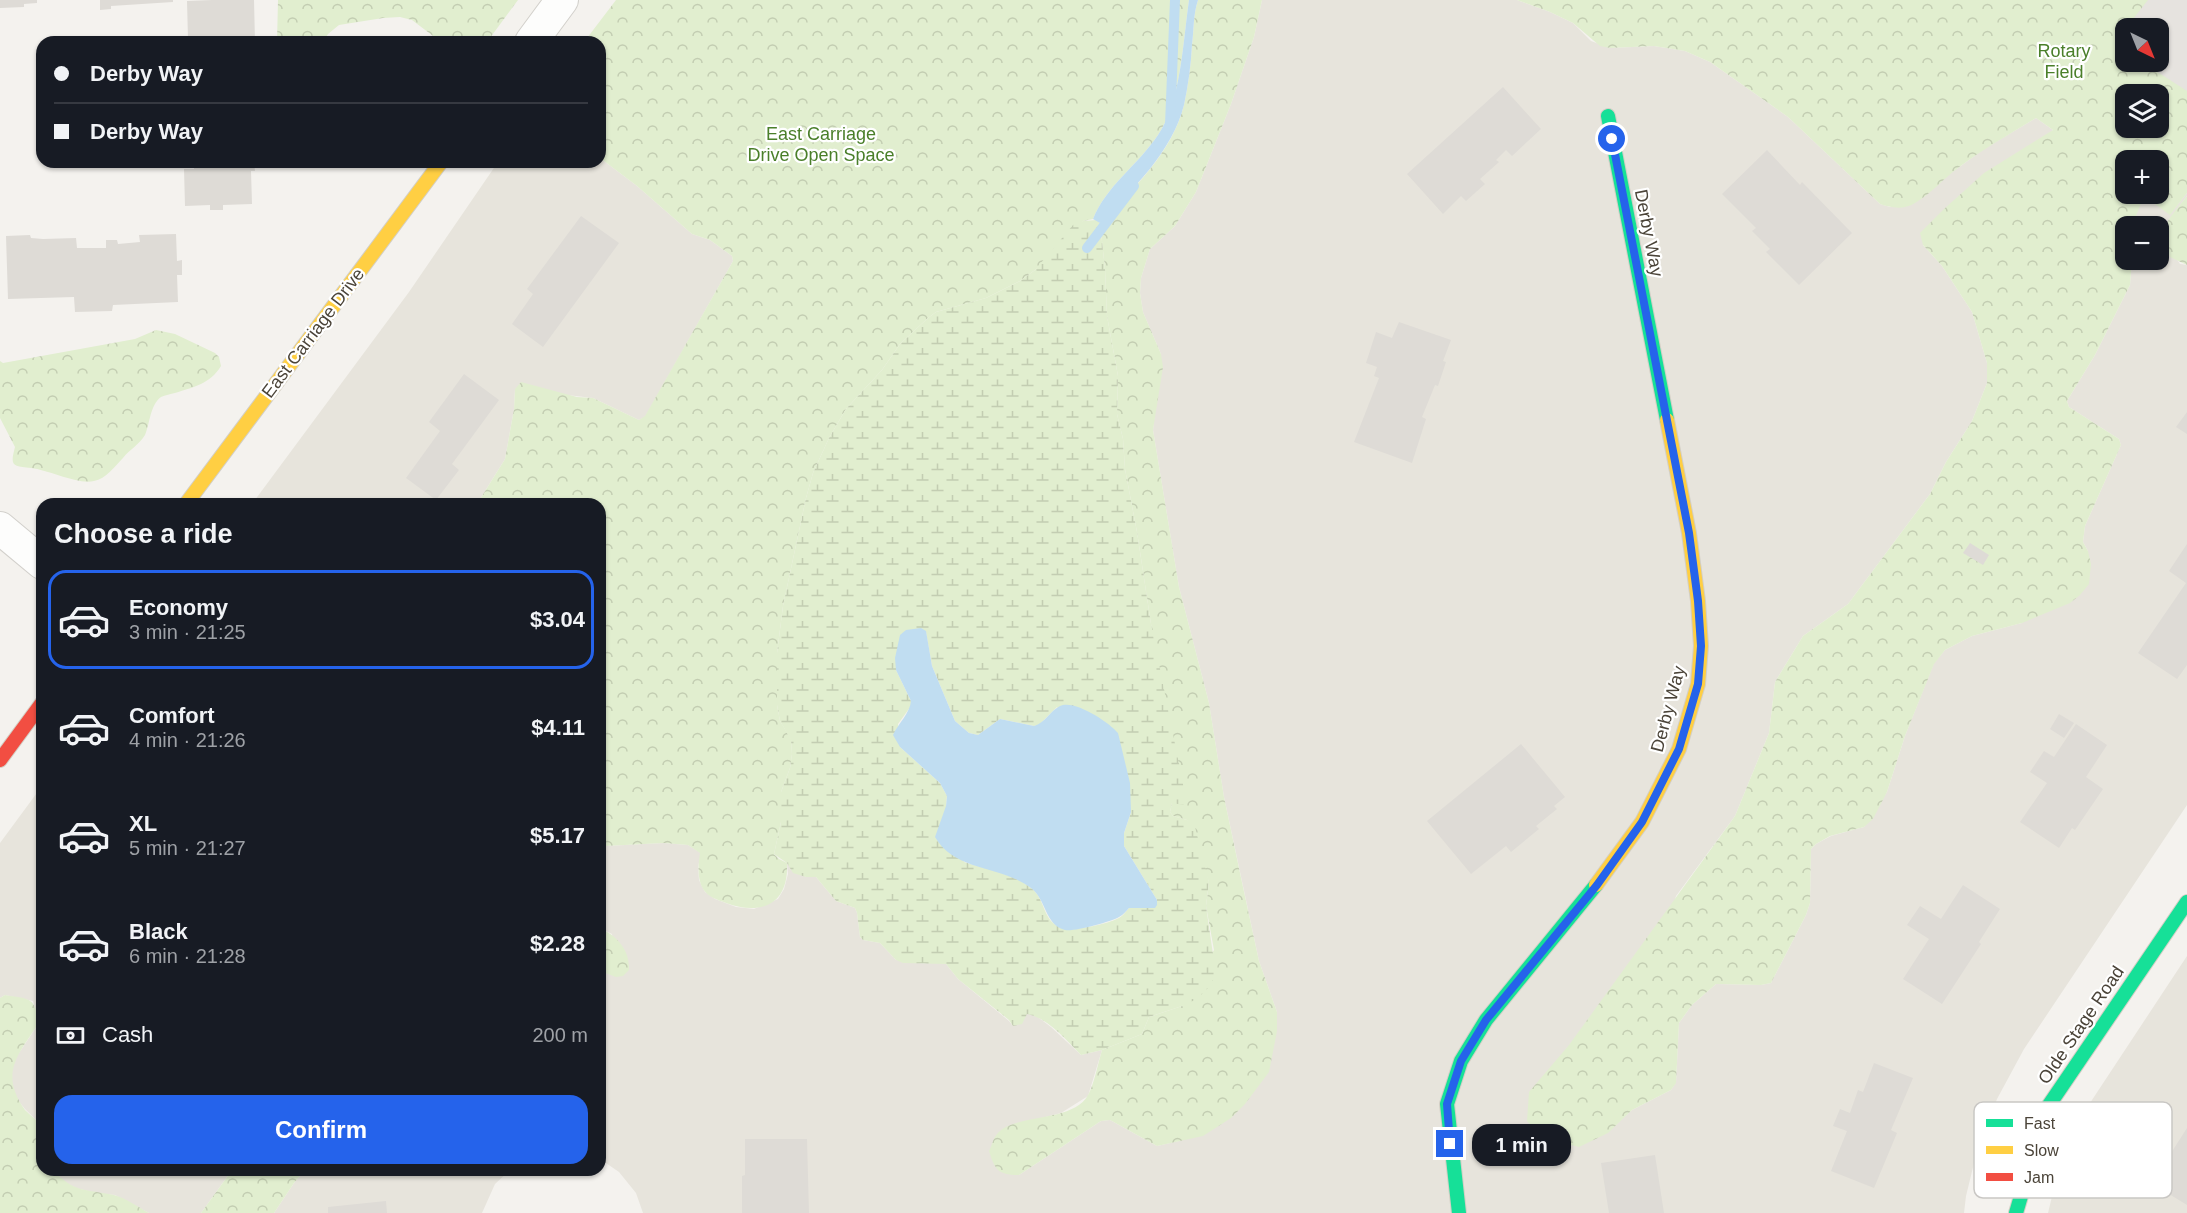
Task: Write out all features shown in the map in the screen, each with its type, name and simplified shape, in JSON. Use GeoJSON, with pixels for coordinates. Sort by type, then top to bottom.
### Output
{"type":"FeatureCollection","features":[{"type":"Feature","properties":{"kind":"street"},"geometry":{"type":"LineString","coordinates":[[535,36],[562,0]]}},
{"type":"Feature","properties":{"kind":"street","name":"Derby Way"},"geometry":{"type":"LineString","coordinates":[[1459,1213],[1447,1104],[1461,1061],[1486,1020],[1597,885],[1642,822],[1679,749],[1698,684],[1701,646],[1689,533],[1608,116]]}},
{"type":"Feature","properties":{"kind":"street","name":"East Carriage Drive"},"geometry":{"type":"LineString","coordinates":[[190,498],[437,168]]}},
{"type":"Feature","properties":{"kind":"street"},"geometry":{"type":"LineString","coordinates":[[0,528],[36,559]]}},
{"type":"Feature","properties":{"kind":"street"},"geometry":{"type":"LineString","coordinates":[[0,760],[36,711]]}},
{"type":"Feature","properties":{"kind":"street","name":"Olde Stage Road"},"geometry":{"type":"LineString","coordinates":[[2051,1102],[2187,902]]}},
{"type":"Feature","properties":{"kind":"street","name":"Olde Stage Road"},"geometry":{"type":"LineString","coordinates":[[2016,1213],[2020,1198]]}},
{"type":"Feature","properties":{"kind":"shaded area"},"geometry":{"type":"Polygon","coordinates":[[[1262,0],[1517,0],[1573,23],[1591,41],[1610,48],[1654,46],[1685,51],[1710,62],[1788,117],[1880,204],[1890,207],[1958,168],[1984,149],[2036,118],[2053,130],[1923,245],[1942,266],[1972,312],[1987,363],[1987,383],[1972,421],[1946,462],[1930,494],[1848,604],[1803,636],[1775,682],[1769,733],[1735,816],[1676,896],[1608,1132],[1632,1110],[1671,1090],[1676,1082],[1679,1023],[1692,1005],[1716,984],[1761,985],[1771,983],[1810,903],[1811,849],[1831,836],[1864,827],[1887,792],[1905,736],[1934,663],[1945,650],[1972,636],[2022,623],[2088,551],[2083,542],[2085,526],[2121,445],[2119,439],[2069,407],[2067,401],[2095,355],[2130,285],[2131,270],[2169,270],[2169,248],[2180,264],[2187,265],[2187,805],[2024,1049],[1996,1102],[1974,1102],[1974,1163],[1964,1213],[643,1213],[636,1193],[619,1172],[606,1163],[606,973],[616,976],[612,934],[606,931],[606,846],[664,843],[688,845],[701,853],[698,867],[699,880],[705,892],[715,899],[736,907],[754,909],[778,899],[784,889],[788,874],[787,863],[806,877],[816,877],[836,901],[855,908],[860,937],[863,940],[880,943],[896,960],[946,964],[958,979],[1013,1026],[1027,1014],[1035,1015],[1081,1055],[1102,1050],[1088,1096],[1061,1113],[1042,1118],[1019,1175],[1101,1121],[1110,1120],[1157,1146],[1179,1141],[1277,1012],[1259,961],[1224,797],[1209,703],[1179,587],[1153,430],[1161,354],[1143,312],[1140,293],[1141,278],[1150,249],[1175,226],[1196,192],[1231,104],[1254,37],[1262,0]]]}},
{"type":"Feature","properties":{"kind":"shaded area"},"geometry":{"type":"Polygon","coordinates":[[[2148,0],[2187,0],[2187,91],[2158,72],[2169,72],[2169,18],[2134,18],[2148,0]]]}},
{"type":"Feature","properties":{"kind":"shaded area"},"geometry":{"type":"Polygon","coordinates":[[[606,163],[692,234],[710,240],[732,256],[733,261],[645,417],[639,420],[593,398],[515,389],[514,409],[505,459],[481,498],[256,498],[409,292],[494,168],[606,168],[606,163]]]}},
{"type":"Feature","properties":{"kind":"shaded area"},"geometry":{"type":"Polygon","coordinates":[[[2187,193],[2169,220],[2169,216],[2136,216],[2140,204],[2156,204],[2170,214],[2187,193]]]}},
{"type":"Feature","properties":{"kind":"shaded area"},"geometry":{"type":"Polygon","coordinates":[[[36,794],[36,1012],[33,1001],[5,995],[0,998],[0,843],[36,794]]]}},
{"type":"Feature","properties":{"kind":"shaded area"},"geometry":{"type":"Polygon","coordinates":[[[2187,956],[2187,1213],[2048,1213],[2052,1198],[2172,1198],[2172,1102],[2091,1102],[2187,956]]]}},
{"type":"Feature","properties":{"kind":"shaded area"},"geometry":{"type":"Polygon","coordinates":[[[36,1028],[36,1120],[9,1089],[7,1077],[11,1065],[36,1028]]]}},
{"type":"Feature","properties":{"kind":"shaded area"},"geometry":{"type":"Polygon","coordinates":[[[58,1176],[228,1176],[201,1213],[149,1213],[115,1195],[95,1193],[64,1182],[58,1176]]]}},
{"type":"Feature","properties":{"kind":"shaded area"},"geometry":{"type":"Polygon","coordinates":[[[300,1176],[504,1176],[495,1184],[482,1213],[274,1213],[300,1176]]]}},
{"type":"Feature","properties":{"kind":"green space"},"geometry":{"type":"Polygon","coordinates":[[[278,0],[518,0],[491,36],[433,36],[412,20],[400,17],[339,25],[327,36],[277,36],[278,0]]]}},
{"type":"Feature","properties":{"kind":"green space","name":"East Carriage Drive Open Space"},"geometry":{"type":"Polygon","coordinates":[[[616,0],[1189,0],[1180,70],[1172,106],[1166,121],[1150,146],[1106,196],[1093,219],[1083,221],[1035,270],[1020,281],[986,298],[936,312],[928,318],[900,344],[882,370],[846,409],[829,438],[813,473],[806,498],[783,606],[777,653],[777,705],[780,721],[791,739],[792,754],[790,768],[781,792],[781,822],[774,854],[787,863],[786,877],[778,897],[762,907],[739,907],[720,901],[708,894],[701,885],[699,876],[700,853],[688,845],[664,843],[606,846],[606,498],[481,498],[505,459],[514,409],[515,389],[521,382],[577,397],[593,398],[639,420],[645,416],[733,261],[732,256],[710,240],[692,234],[606,163],[606,36],[589,36],[616,0]]]}},
{"type":"Feature","properties":{"kind":"green space"},"geometry":{"type":"Polygon","coordinates":[[[1198,0],[1262,0],[1254,37],[1231,104],[1196,192],[1175,226],[1150,249],[1141,278],[1140,293],[1143,312],[1161,354],[1163,367],[1153,430],[1179,587],[1209,703],[1224,797],[1259,961],[1277,1012],[1277,1031],[1269,1072],[1245,1104],[1231,1118],[1203,1136],[1157,1146],[1110,1120],[1101,1121],[1019,1175],[1006,1174],[998,1170],[989,1151],[997,1134],[1005,1127],[1016,1123],[1057,1114],[1080,1104],[1090,1091],[1102,1050],[1142,1034],[1149,1017],[1182,1006],[1214,950],[1206,906],[1209,882],[1187,820],[1173,816],[1170,812],[1172,803],[1151,624],[1125,469],[1123,439],[1117,414],[1118,376],[1107,316],[1100,223],[1150,169],[1170,139],[1178,122],[1188,83],[1194,17],[1198,0]]]}},
{"type":"Feature","properties":{"kind":"green space","name":"Rotary Field"},"geometry":{"type":"Polygon","coordinates":[[[1517,0],[2187,0],[2187,193],[2170,215],[2155,204],[2169,204],[2169,150],[2115,150],[2115,204],[2141,204],[2136,216],[2115,216],[2115,270],[2131,270],[2130,285],[2095,355],[2067,401],[2069,407],[2119,439],[2121,445],[2085,526],[2083,542],[2091,564],[2089,584],[2070,603],[2022,623],[1972,636],[1945,650],[1934,664],[1905,736],[1887,792],[1873,819],[1864,827],[1830,836],[1811,849],[1810,903],[1771,983],[1761,985],[1716,984],[1692,1005],[1679,1023],[1676,1083],[1671,1090],[1632,1110],[1608,1133],[1579,1147],[1542,1138],[1527,1121],[1529,1092],[1569,1045],[1735,816],[1769,733],[1775,682],[1803,636],[1848,604],[1930,494],[1946,462],[1972,421],[1987,383],[1987,363],[1972,312],[1942,266],[1923,245],[1920,233],[1984,173],[2053,130],[2036,118],[1967,161],[1915,203],[1898,208],[1889,207],[1880,204],[1788,117],[1710,62],[1685,51],[1654,46],[1610,48],[1600,46],[1573,23],[1517,0]]]}},
{"type":"Feature","properties":{"kind":"green space"},"geometry":{"type":"Polygon","coordinates":[[[2187,196],[2187,265],[2170,257],[2169,254],[2170,218],[2187,196]]]}},
{"type":"Feature","properties":{"kind":"green space"},"geometry":{"type":"Polygon","coordinates":[[[1097,220],[1100,223],[1107,316],[1118,376],[1117,414],[1123,439],[1125,469],[1151,624],[1186,799],[1184,805],[1172,803],[1170,812],[1173,816],[1187,820],[1195,827],[1209,882],[1206,906],[1216,975],[1197,999],[1149,1017],[1142,1034],[1102,1050],[1081,1055],[1056,1030],[1035,1016],[1027,1014],[1022,1024],[1013,1026],[1009,1020],[958,979],[946,964],[903,963],[896,960],[880,943],[863,940],[860,937],[855,908],[836,901],[816,877],[793,873],[787,863],[774,854],[781,822],[781,792],[790,768],[792,754],[791,740],[780,721],[777,705],[777,653],[783,606],[806,498],[813,473],[829,438],[846,409],[882,370],[900,344],[928,318],[936,312],[986,298],[1020,281],[1035,270],[1073,225],[1083,221],[1097,220]],[[926,632],[896,670],[911,701],[911,706],[898,724],[900,747],[940,783],[947,796],[946,806],[964,862],[1023,882],[1038,895],[1052,922],[1066,928],[1085,928],[1113,921],[1129,908],[1154,908],[1157,900],[1124,846],[1124,833],[1131,812],[1057,707],[1039,725],[1000,719],[978,735],[969,733],[955,721],[932,666],[926,632]]]}},
{"type":"Feature","properties":{"kind":"green space"},"geometry":{"type":"Polygon","coordinates":[[[156,330],[175,334],[215,353],[219,357],[221,366],[212,377],[201,384],[157,400],[143,438],[110,472],[98,480],[80,481],[14,464],[15,447],[0,418],[0,361],[3,363],[135,339],[156,330]]]}},
{"type":"Feature","properties":{"kind":"green space"},"geometry":{"type":"Polygon","coordinates":[[[606,932],[621,944],[629,963],[629,970],[623,976],[616,977],[606,973],[606,932]]]}},
{"type":"Feature","properties":{"kind":"green space"},"geometry":{"type":"Polygon","coordinates":[[[5,995],[20,997],[30,1001],[36,1008],[36,1028],[18,1056],[12,1076],[17,1097],[25,1110],[36,1120],[36,1176],[60,1176],[67,1183],[88,1191],[118,1196],[149,1213],[0,1213],[0,998],[5,995]]]}},
{"type":"Feature","properties":{"kind":"green space"},"geometry":{"type":"Polygon","coordinates":[[[228,1176],[300,1176],[274,1213],[201,1213],[228,1176]]]}},
{"type":"Feature","properties":{"kind":"water"},"geometry":{"type":"Polygon","coordinates":[[[1189,0],[1198,0],[1194,17],[1188,83],[1178,122],[1150,169],[1100,223],[1093,219],[1099,207],[1158,135],[1172,106],[1180,70],[1189,0]]]}},
{"type":"Feature","properties":{"kind":"water"},"geometry":{"type":"Polygon","coordinates":[[[921,628],[926,631],[932,666],[955,721],[969,733],[978,735],[1000,719],[1034,726],[1056,708],[1066,705],[1091,713],[1118,733],[1130,783],[1131,812],[1124,833],[1124,846],[1157,900],[1155,908],[1129,908],[1120,916],[1108,921],[1084,928],[1065,930],[1053,923],[1040,898],[1031,888],[1006,875],[966,862],[944,848],[935,837],[946,806],[947,796],[940,783],[900,747],[893,735],[911,701],[896,670],[895,658],[900,635],[906,630],[921,628]]]}},
{"type":"Feature","properties":{"kind":"building"},"geometry":{"type":"Polygon","coordinates":[[[0,0],[37,0],[37,3],[24,4],[24,7],[0,8],[0,0]]]}},
{"type":"Feature","properties":{"kind":"building"},"geometry":{"type":"Polygon","coordinates":[[[100,0],[173,0],[173,2],[111,6],[111,9],[100,10],[100,0]]]}},
{"type":"Feature","properties":{"kind":"building"},"geometry":{"type":"Polygon","coordinates":[[[254,0],[255,36],[188,36],[187,1],[254,0]]]}},
{"type":"Feature","properties":{"kind":"building"},"geometry":{"type":"Polygon","coordinates":[[[1503,87],[1541,129],[1512,156],[1506,150],[1496,160],[1499,162],[1480,179],[1485,184],[1466,201],[1461,196],[1443,214],[1407,174],[1503,87]]]}},
{"type":"Feature","properties":{"kind":"building"},"geometry":{"type":"Polygon","coordinates":[[[1767,150],[1800,185],[1802,182],[1852,233],[1799,285],[1766,252],[1770,249],[1752,231],[1756,228],[1722,194],[1767,150]]]}},
{"type":"Feature","properties":{"kind":"building"},"geometry":{"type":"Polygon","coordinates":[[[255,168],[255,171],[251,171],[252,204],[223,205],[223,210],[210,210],[210,205],[185,206],[184,169],[255,168]]]}},
{"type":"Feature","properties":{"kind":"building"},"geometry":{"type":"Polygon","coordinates":[[[581,216],[619,243],[543,347],[512,324],[533,294],[527,289],[581,216]]]}},
{"type":"Feature","properties":{"kind":"building"},"geometry":{"type":"Polygon","coordinates":[[[176,234],[177,261],[182,260],[182,275],[177,275],[178,302],[113,305],[112,311],[75,312],[74,297],[8,299],[6,236],[30,235],[31,238],[43,239],[76,238],[77,248],[106,248],[106,240],[117,240],[118,244],[140,242],[139,235],[176,234]]]}},
{"type":"Feature","properties":{"kind":"building"},"geometry":{"type":"Polygon","coordinates":[[[1399,322],[1451,340],[1443,361],[1446,362],[1438,386],[1435,385],[1422,417],[1426,419],[1412,463],[1354,442],[1379,378],[1374,376],[1377,367],[1366,363],[1376,332],[1392,338],[1399,322]]]}},
{"type":"Feature","properties":{"kind":"building"},"geometry":{"type":"Polygon","coordinates":[[[464,374],[499,400],[452,464],[459,470],[438,498],[433,498],[406,478],[440,431],[429,422],[464,374]]]}},
{"type":"Feature","properties":{"kind":"building"},"geometry":{"type":"Polygon","coordinates":[[[2187,412],[2187,434],[2176,427],[2187,412]]]}},
{"type":"Feature","properties":{"kind":"building"},"geometry":{"type":"Polygon","coordinates":[[[1970,543],[1989,555],[1983,565],[1963,553],[1970,543]]]}},
{"type":"Feature","properties":{"kind":"building"},"geometry":{"type":"Polygon","coordinates":[[[2187,544],[2187,665],[2177,679],[2138,653],[2186,583],[2169,571],[2187,544]]]}},
{"type":"Feature","properties":{"kind":"building"},"geometry":{"type":"Polygon","coordinates":[[[2059,714],[2074,723],[2064,738],[2050,729],[2059,714]]]}},
{"type":"Feature","properties":{"kind":"building"},"geometry":{"type":"Polygon","coordinates":[[[2076,724],[2107,745],[2086,777],[2103,789],[2075,830],[2072,828],[2059,848],[2020,822],[2047,783],[2030,772],[2044,751],[2054,757],[2076,724]]]}},
{"type":"Feature","properties":{"kind":"building"},"geometry":{"type":"Polygon","coordinates":[[[1521,744],[1565,797],[1554,806],[1557,809],[1536,826],[1539,829],[1511,852],[1506,846],[1471,874],[1427,821],[1521,744]]]}},
{"type":"Feature","properties":{"kind":"building"},"geometry":{"type":"Polygon","coordinates":[[[1963,885],[2000,909],[1979,942],[1981,944],[1942,1004],[1903,979],[1929,939],[1907,925],[1920,906],[1941,919],[1963,885]]]}},
{"type":"Feature","properties":{"kind":"building"},"geometry":{"type":"Polygon","coordinates":[[[1874,1063],[1913,1078],[1891,1130],[1897,1133],[1874,1188],[1831,1171],[1847,1131],[1833,1126],[1840,1109],[1850,1113],[1858,1090],[1863,1092],[1874,1063]]]}},
{"type":"Feature","properties":{"kind":"building"},"geometry":{"type":"Polygon","coordinates":[[[2187,1128],[2187,1205],[2172,1196],[2172,1151],[2187,1128]]]}},
{"type":"Feature","properties":{"kind":"building"},"geometry":{"type":"Polygon","coordinates":[[[745,1139],[807,1139],[809,1213],[742,1213],[745,1139]]]}},
{"type":"Feature","properties":{"kind":"building"},"geometry":{"type":"Polygon","coordinates":[[[1655,1155],[1664,1213],[1609,1213],[1601,1163],[1655,1155]]]}},
{"type":"Feature","properties":{"kind":"building"},"geometry":{"type":"Polygon","coordinates":[[[386,1201],[387,1213],[328,1213],[328,1207],[386,1201]]]}},
{"type":"Feature","properties":{"kind":"waterway"},"geometry":{"type":"LineString","coordinates":[[1170,125],[1175,0]]}},
{"type":"Feature","properties":{"kind":"waterway"},"geometry":{"type":"LineString","coordinates":[[1087,248],[1134,186]]}},
{"type":"Feature","properties":{"kind":"traffic: fast"},"geometry":{"type":"LineString","coordinates":[[1608,116],[1667,420]]}},
{"type":"Feature","properties":{"kind":"traffic: fast"},"geometry":{"type":"LineString","coordinates":[[1459,1213],[1447,1104],[1461,1061],[1486,1020],[1596,885]]}},
{"type":"Feature","properties":{"kind":"traffic: fast"},"geometry":{"type":"LineString","coordinates":[[2051,1102],[2187,902]]}},
{"type":"Feature","properties":{"kind":"traffic: fast"},"geometry":{"type":"LineString","coordinates":[[2016,1213],[2020,1198]]}},
{"type":"Feature","properties":{"kind":"traffic: slow"},"geometry":{"type":"LineString","coordinates":[[190,498],[437,168]]}},
{"type":"Feature","properties":{"kind":"traffic: slow"},"geometry":{"type":"LineString","coordinates":[[1596,885],[1642,822],[1679,749],[1698,684],[1701,646],[1698,601],[1689,533],[1667,420]]}},
{"type":"Feature","properties":{"kind":"traffic: jam"},"geometry":{"type":"LineString","coordinates":[[0,760],[36,711]]}},
{"type":"Feature","properties":{"kind":"route"},"geometry":{"type":"LineString","coordinates":[[1450,1144],[1447,1104],[1461,1061],[1486,1020],[1597,885],[1642,822],[1679,749],[1698,684],[1701,646],[1689,533],[1612,139]]}}]}
